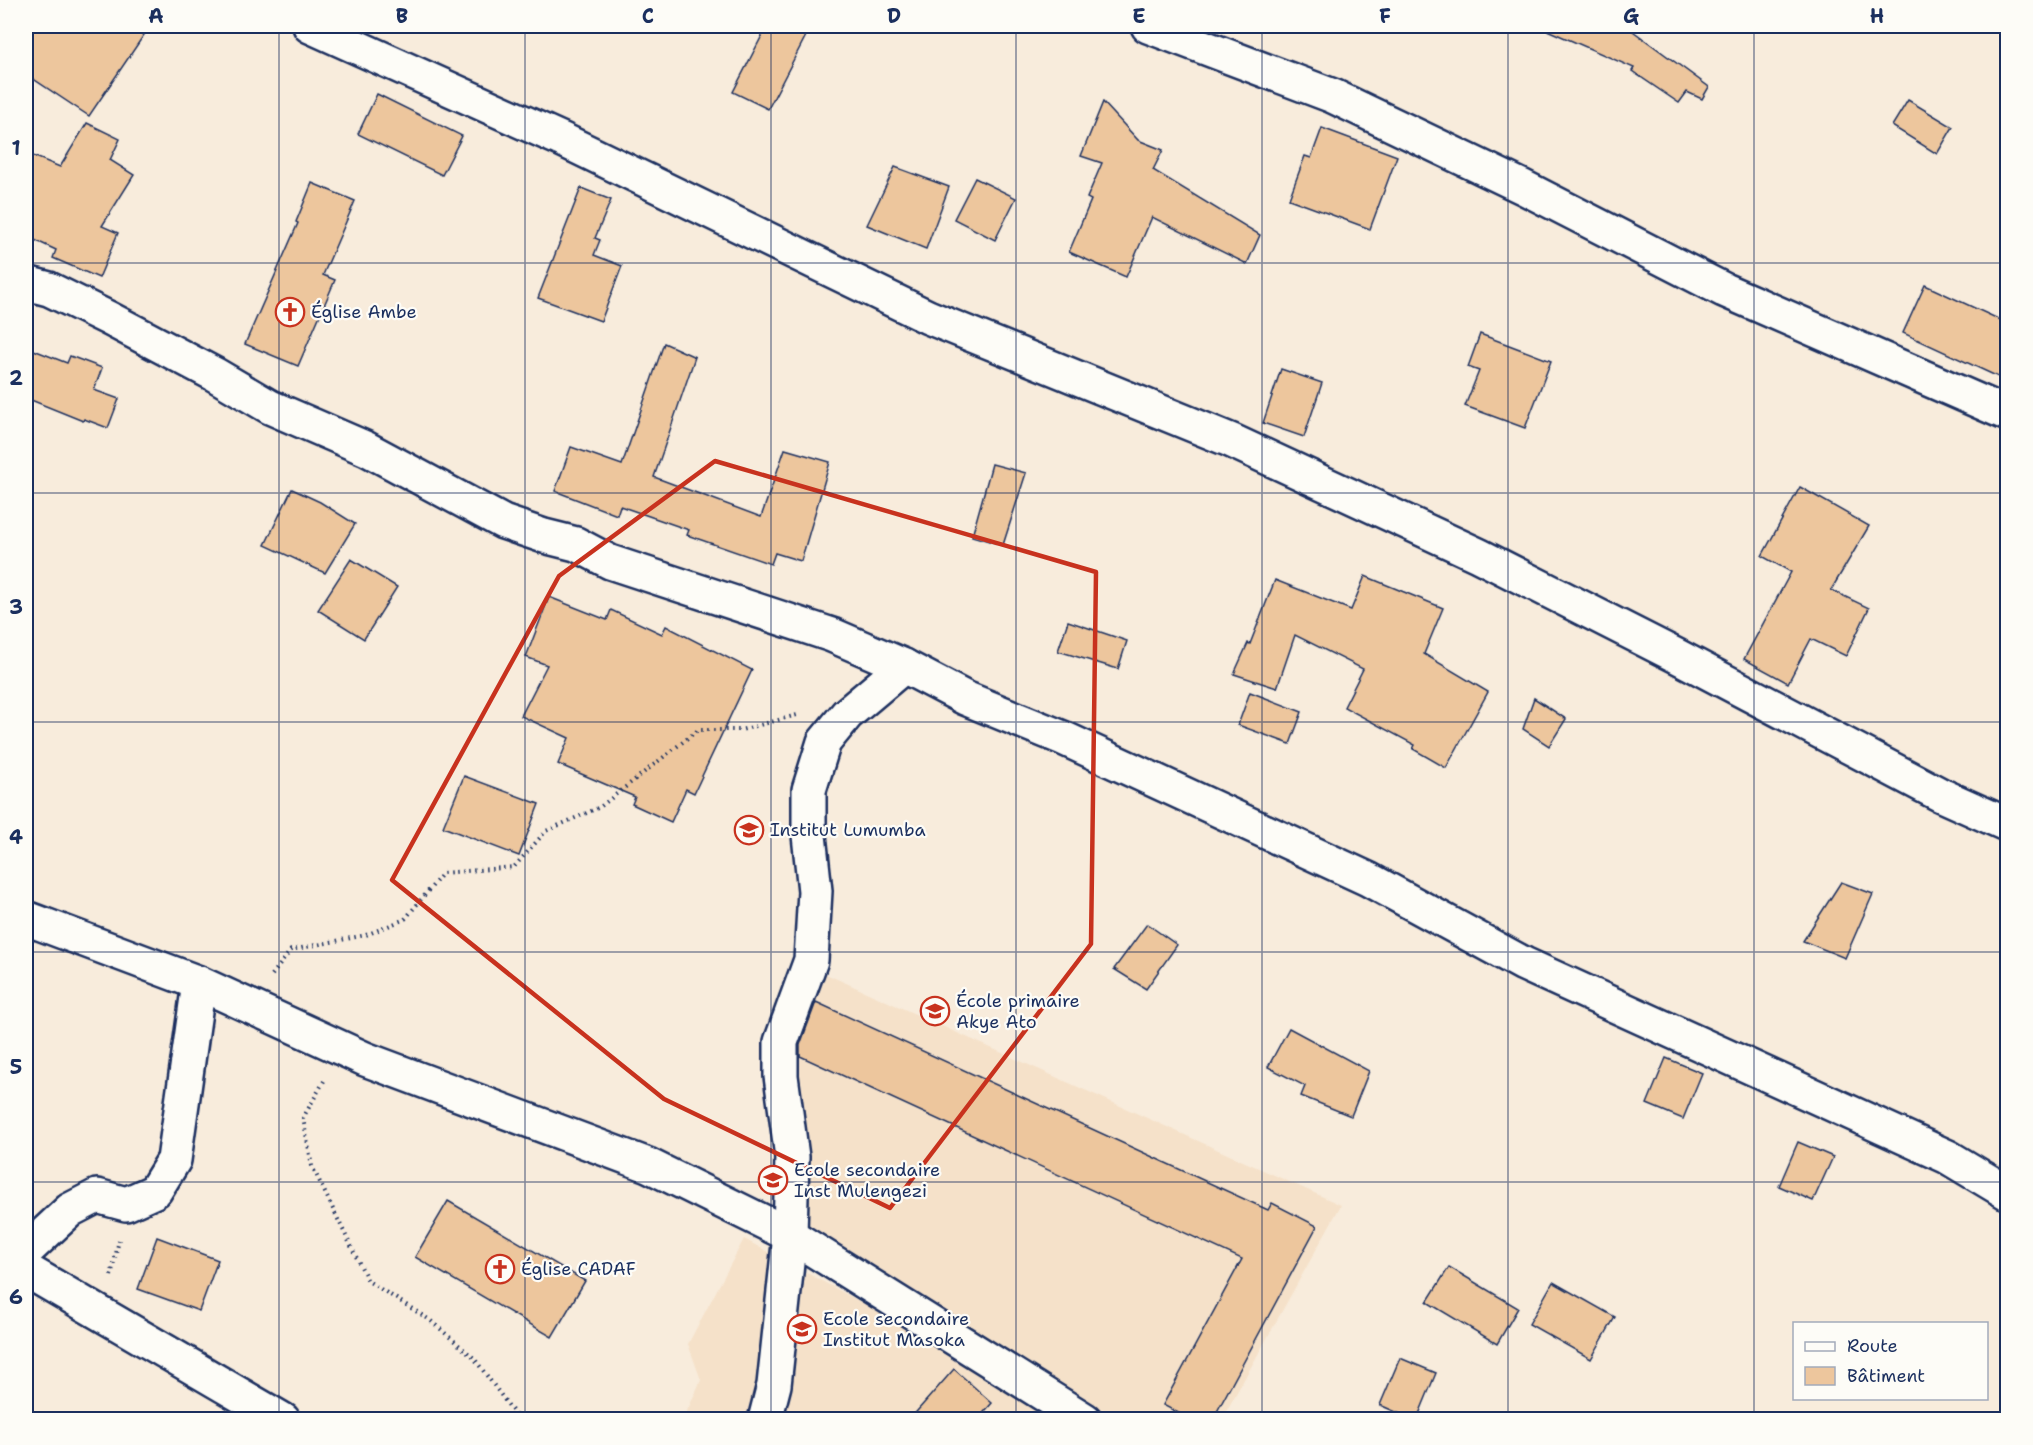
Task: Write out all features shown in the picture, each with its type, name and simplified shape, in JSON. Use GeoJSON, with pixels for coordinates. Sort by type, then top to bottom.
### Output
{"type":"FeatureCollection","features":[{"type":"Feature","properties":{"kind":"street"},"geometry":{"type":"LineString","coordinates":[[310,26],[563,140],[928,317],[1230,440],[1468,550],[1677,656],[1941,795],[2007,825]]}},
{"type":"Feature","properties":{"kind":"street"},"geometry":{"type":"LineString","coordinates":[[1148,26],[1333,96],[1522,187],[1724,290],[2007,414]]}},
{"type":"Feature","properties":{"kind":"street"},"geometry":{"type":"LineString","coordinates":[[26,283],[49,289],[137,333],[270,407],[367,449],[503,522],[576,544],[610,562],[832,635],[904,666],[965,698],[1063,738],[1368,879],[1524,964],[1948,1157],[2007,1192]]}},
{"type":"Feature","properties":{"kind":"street"},"geometry":{"type":"LineString","coordinates":[[765,1419],[774,1385],[790,1235],[792,1156],[781,1076],[781,1042],[811,960],[815,891],[809,835],[809,790],[824,742],[847,714],[904,666]]}},
{"type":"Feature","properties":{"kind":"street"},"geometry":{"type":"LineString","coordinates":[[26,918],[199,983],[365,1059],[648,1166],[790,1235],[1085,1419]]}},
{"type":"Feature","properties":{"kind":"street"},"geometry":{"type":"LineString","coordinates":[[26,1251],[37,1238],[70,1210],[97,1196],[126,1204],[155,1191],[174,1160],[199,983]]}},
{"type":"Feature","properties":{"kind":"street"},"geometry":{"type":"LineString","coordinates":[[26,1270],[283,1419]]}},
{"type":"Feature","properties":{"kind":"path"},"geometry":{"type":"LineString","coordinates":[[248,1006],[291,950],[366,935],[405,919],[443,873],[514,867],[546,831],[600,807],[698,730],[741,730],[816,710],[847,714]]}},
{"type":"Feature","properties":{"kind":"path"},"geometry":{"type":"LineString","coordinates":[[342,1049],[303,1118],[312,1166],[321,1185],[368,1281],[430,1320],[474,1358],[519,1419]]}},
{"type":"Feature","properties":{"kind":"path"},"geometry":{"type":"LineString","coordinates":[[104,1316],[126,1204]]}},
{"type":"Feature","properties":{"kind":"highlighted area"},"geometry":{"type":"Polygon","coordinates":[[[715,461],[1096,572],[1091,944],[890,1208],[664,1099],[392,880],[559,576],[715,461]]]}},
{"type":"Feature","properties":{"kind":"shaded area"},"geometry":{"type":"Polygon","coordinates":[[[817,970],[1341,1205],[1222,1419],[1118,1419],[802,1233],[789,1047],[817,970]]]}},
{"type":"Feature","properties":{"kind":"shaded area","name":"Ecole secondaire Institut Masoka"},"geometry":{"type":"Polygon","coordinates":[[[744,1239],[883,1314],[1051,1419],[683,1420],[701,1380],[688,1344],[744,1239]]]}},
{"type":"Feature","properties":{"kind":"building"},"geometry":{"type":"Polygon","coordinates":[[[36,26],[150,26],[89,116],[26,74],[26,42],[36,26]]]}},
{"type":"Feature","properties":{"kind":"building"},"geometry":{"type":"Polygon","coordinates":[[[767,26],[811,26],[768,109],[733,92],[767,26]]]}},
{"type":"Feature","properties":{"kind":"building"},"geometry":{"type":"Polygon","coordinates":[[[1538,26],[1626,26],[1709,87],[1702,99],[1687,92],[1679,103],[1632,71],[1634,68],[1538,26]]]}},
{"type":"Feature","properties":{"kind":"building"},"geometry":{"type":"Polygon","coordinates":[[[377,94],[462,136],[442,175],[358,134],[377,94]]]}},
{"type":"Feature","properties":{"kind":"building"},"geometry":{"type":"Polygon","coordinates":[[[1908,100],[1953,127],[1937,154],[1892,126],[1908,100]]]}},
{"type":"Feature","properties":{"kind":"building"},"geometry":{"type":"Polygon","coordinates":[[[1103,102],[1138,140],[1163,150],[1153,170],[1260,235],[1247,264],[1152,217],[1126,277],[1069,252],[1091,200],[1087,198],[1102,163],[1081,156],[1103,102]]]}},
{"type":"Feature","properties":{"kind":"building"},"geometry":{"type":"Polygon","coordinates":[[[87,123],[120,139],[110,160],[134,175],[102,226],[118,233],[99,278],[53,258],[56,250],[26,236],[26,153],[60,167],[87,123]]]}},
{"type":"Feature","properties":{"kind":"building"},"geometry":{"type":"Polygon","coordinates":[[[1322,128],[1397,156],[1370,229],[1289,199],[1305,156],[1311,158],[1322,128]]]}},
{"type":"Feature","properties":{"kind":"building"},"geometry":{"type":"Polygon","coordinates":[[[895,167],[949,187],[926,249],[867,225],[895,167]]]}},
{"type":"Feature","properties":{"kind":"building"},"geometry":{"type":"Polygon","coordinates":[[[975,178],[1016,198],[995,240],[954,219],[975,178]]]}},
{"type":"Feature","properties":{"kind":"building"},"geometry":{"type":"Polygon","coordinates":[[[312,183],[355,201],[323,275],[335,280],[298,366],[245,344],[298,223],[296,222],[312,183]]]}},
{"type":"Feature","properties":{"kind":"building"},"geometry":{"type":"Polygon","coordinates":[[[581,188],[611,200],[595,238],[600,240],[594,255],[622,266],[601,321],[538,298],[581,188]]]}},
{"type":"Feature","properties":{"kind":"building"},"geometry":{"type":"Polygon","coordinates":[[[1925,285],[2007,323],[2007,381],[1903,333],[1925,285]]]}},
{"type":"Feature","properties":{"kind":"building"},"geometry":{"type":"Polygon","coordinates":[[[1480,334],[1551,361],[1525,428],[1465,406],[1479,371],[1468,367],[1480,334]]]}},
{"type":"Feature","properties":{"kind":"building"},"geometry":{"type":"Polygon","coordinates":[[[664,343],[695,357],[654,477],[761,517],[785,449],[830,462],[801,561],[775,553],[771,564],[687,535],[689,530],[620,506],[617,515],[555,491],[571,447],[622,465],[664,343]]]}},
{"type":"Feature","properties":{"kind":"building"},"geometry":{"type":"Polygon","coordinates":[[[26,347],[67,363],[70,356],[102,368],[94,390],[119,399],[108,428],[84,419],[83,421],[26,398],[26,347]]]}},
{"type":"Feature","properties":{"kind":"building"},"geometry":{"type":"Polygon","coordinates":[[[1281,369],[1322,383],[1304,437],[1263,423],[1281,369]]]}},
{"type":"Feature","properties":{"kind":"building"},"geometry":{"type":"Polygon","coordinates":[[[992,464],[1026,473],[1003,545],[972,536],[992,464]]]}},
{"type":"Feature","properties":{"kind":"building"},"geometry":{"type":"Polygon","coordinates":[[[1800,487],[1869,526],[1831,590],[1869,608],[1846,656],[1811,639],[1788,683],[1744,659],[1791,572],[1762,556],[1800,487]]]}},
{"type":"Feature","properties":{"kind":"building"},"geometry":{"type":"Polygon","coordinates":[[[292,489],[320,502],[355,524],[325,573],[265,545],[292,489]]]}},
{"type":"Feature","properties":{"kind":"building"},"geometry":{"type":"Polygon","coordinates":[[[351,559],[397,587],[364,639],[318,610],[351,559]]]}},
{"type":"Feature","properties":{"kind":"building"},"geometry":{"type":"Polygon","coordinates":[[[1365,576],[1443,608],[1424,654],[1488,692],[1446,768],[1413,749],[1415,745],[1344,707],[1363,669],[1295,635],[1277,688],[1234,674],[1248,643],[1250,644],[1275,580],[1351,610],[1365,576]]]}},
{"type":"Feature","properties":{"kind":"building"},"geometry":{"type":"Polygon","coordinates":[[[549,597],[607,620],[611,610],[662,634],[666,626],[752,670],[694,793],[686,789],[671,822],[632,804],[635,797],[558,764],[569,738],[521,716],[547,665],[526,657],[549,597]]]}},
{"type":"Feature","properties":{"kind":"building"},"geometry":{"type":"Polygon","coordinates":[[[1068,621],[1127,641],[1118,669],[1058,651],[1068,621]]]}},
{"type":"Feature","properties":{"kind":"building"},"geometry":{"type":"Polygon","coordinates":[[[1250,692],[1302,712],[1290,744],[1238,725],[1250,692]]]}},
{"type":"Feature","properties":{"kind":"building"},"geometry":{"type":"Polygon","coordinates":[[[1534,698],[1566,719],[1549,746],[1523,729],[1534,698]]]}},
{"type":"Feature","properties":{"kind":"building"},"geometry":{"type":"Polygon","coordinates":[[[464,776],[539,804],[519,856],[443,827],[464,776]]]}},
{"type":"Feature","properties":{"kind":"building"},"geometry":{"type":"Polygon","coordinates":[[[1841,882],[1873,894],[1845,958],[1803,941],[1841,882]]]}},
{"type":"Feature","properties":{"kind":"building"},"geometry":{"type":"Polygon","coordinates":[[[1147,924],[1177,945],[1146,989],[1114,969],[1147,924]]]}},
{"type":"Feature","properties":{"kind":"building"},"geometry":{"type":"Polygon","coordinates":[[[816,1002],[1268,1210],[1272,1203],[1317,1226],[1213,1419],[1190,1419],[1163,1405],[1242,1259],[800,1056],[800,1045],[816,1002]]]}},
{"type":"Feature","properties":{"kind":"building"},"geometry":{"type":"Polygon","coordinates":[[[1289,1028],[1369,1071],[1351,1116],[1301,1096],[1305,1086],[1268,1067],[1289,1028]]]}},
{"type":"Feature","properties":{"kind":"building"},"geometry":{"type":"Polygon","coordinates":[[[1666,1058],[1702,1073],[1683,1119],[1647,1104],[1666,1058]]]}},
{"type":"Feature","properties":{"kind":"building"},"geometry":{"type":"Polygon","coordinates":[[[1798,1142],[1833,1157],[1813,1201],[1779,1186],[1798,1142]]]}},
{"type":"Feature","properties":{"kind":"building","name":"Église CADAF"},"geometry":{"type":"Polygon","coordinates":[[[448,1201],[585,1281],[552,1337],[415,1257],[448,1201]]]}},
{"type":"Feature","properties":{"kind":"building"},"geometry":{"type":"Polygon","coordinates":[[[157,1237],[218,1260],[199,1311],[138,1289],[157,1237]]]}},
{"type":"Feature","properties":{"kind":"building"},"geometry":{"type":"Polygon","coordinates":[[[1449,1267],[1518,1308],[1497,1344],[1427,1302],[1449,1267]]]}},
{"type":"Feature","properties":{"kind":"building"},"geometry":{"type":"Polygon","coordinates":[[[1553,1282],[1615,1317],[1591,1359],[1529,1324],[1553,1282]]]}},
{"type":"Feature","properties":{"kind":"building"},"geometry":{"type":"Polygon","coordinates":[[[1400,1358],[1436,1373],[1417,1419],[1380,1405],[1400,1358]]]}},
{"type":"Feature","properties":{"kind":"building"},"geometry":{"type":"Polygon","coordinates":[[[954,1369],[992,1403],[978,1419],[910,1419],[954,1369]]]}},
{"type":"Feature","properties":{"kind":"place","name":"Église Ambe"},"geometry":{"type":"Point","coordinates":[290,312]}},
{"type":"Feature","properties":{"kind":"place","name":"Institut Lumumba"},"geometry":{"type":"Point","coordinates":[749,830]}},
{"type":"Feature","properties":{"kind":"place","name":"École primaire Akye Ato"},"geometry":{"type":"Point","coordinates":[935,1011]}},
{"type":"Feature","properties":{"kind":"place","name":"Ecole secondaire Inst Mulengezi"},"geometry":{"type":"Point","coordinates":[773,1180]}},
{"type":"Feature","properties":{"kind":"place","name":"Église CADAF"},"geometry":{"type":"Point","coordinates":[500,1269]}},
{"type":"Feature","properties":{"kind":"place","name":"Ecole secondaire Institut Masoka"},"geometry":{"type":"Point","coordinates":[802,1329]}}]}
